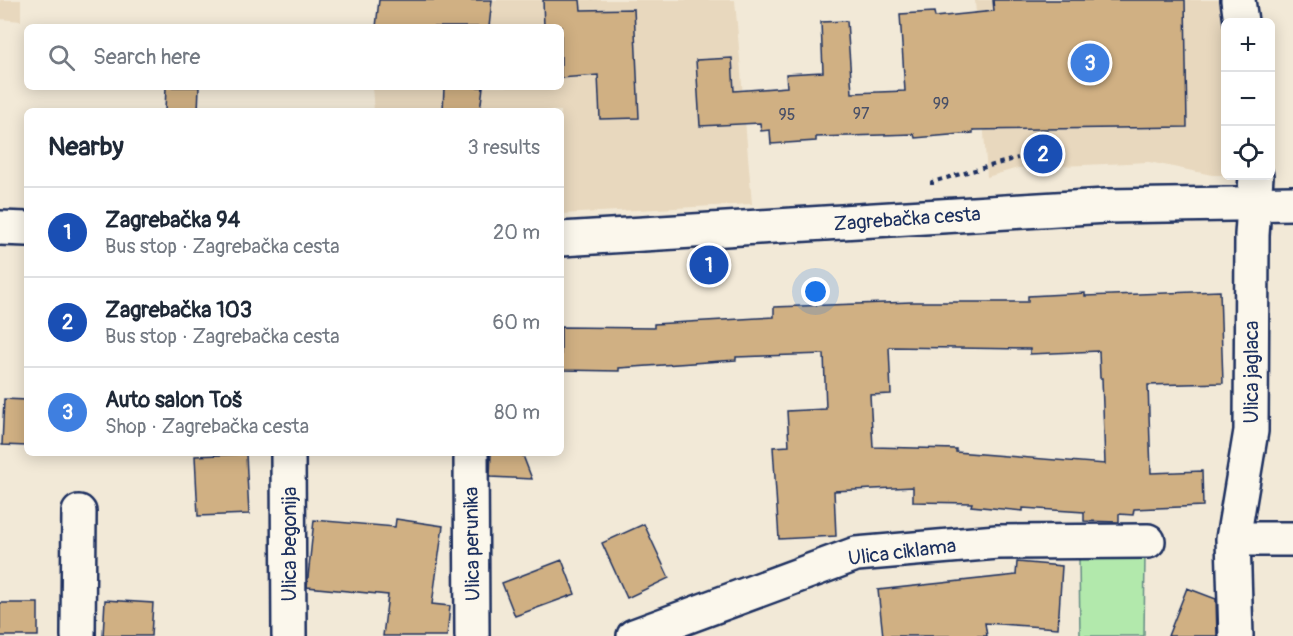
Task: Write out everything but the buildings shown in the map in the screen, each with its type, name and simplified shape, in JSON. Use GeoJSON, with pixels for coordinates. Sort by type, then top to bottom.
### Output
{"type":"FeatureCollection","features":[{"type":"Feature","properties":{"kind":"street"},"geometry":{"type":"LineString","coordinates":[[1238,0],[1240,18]]}},
{"type":"Feature","properties":{"kind":"street","name":"Zagrebačka cesta"},"geometry":{"type":"LineString","coordinates":[[564,239],[1106,206],[1254,189],[1293,203]]}},
{"type":"Feature","properties":{"kind":"street","name":"Ulica jaglaca"},"geometry":{"type":"LineString","coordinates":[[1236,636],[1233,539],[1251,431],[1254,189]]}},
{"type":"Feature","properties":{"kind":"street"},"geometry":{"type":"LineString","coordinates":[[0,228],[24,229]]}},
{"type":"Feature","properties":{"kind":"street","name":"Ulica begonija"},"geometry":{"type":"LineString","coordinates":[[288,456],[290,636]]}},
{"type":"Feature","properties":{"kind":"street","name":"Ulica perunika"},"geometry":{"type":"LineString","coordinates":[[471,456],[472,636]]}},
{"type":"Feature","properties":{"kind":"street"},"geometry":{"type":"LineString","coordinates":[[78,636],[79,512]]}},
{"type":"Feature","properties":{"kind":"street"},"geometry":{"type":"LineString","coordinates":[[1233,539],[1293,538]]}},
{"type":"Feature","properties":{"kind":"street","name":"Ulica ciklama"},"geometry":{"type":"LineString","coordinates":[[634,636],[682,628],[856,554],[997,542],[1148,541]]}},
{"type":"Feature","properties":{"kind":"path"},"geometry":{"type":"LineString","coordinates":[[933,190],[932,182],[1018,158]]}},
{"type":"Feature","properties":{"kind":"shaded area"},"geometry":{"type":"Polygon","coordinates":[[[0,0],[21,0],[21,21],[0,19],[0,0]]]}},
{"type":"Feature","properties":{"kind":"shaded area"},"geometry":{"type":"Polygon","coordinates":[[[379,0],[735,0],[752,204],[564,214],[564,108],[374,108],[372,90],[564,90],[564,24],[376,24],[379,0]]]}},
{"type":"Feature","properties":{"kind":"shaded area"},"geometry":{"type":"Polygon","coordinates":[[[975,0],[1228,0],[1226,18],[1221,18],[1221,175],[1149,162],[1018,168],[987,177],[975,0]]]}},
{"type":"Feature","properties":{"kind":"green space"},"geometry":{"type":"Polygon","coordinates":[[[1145,555],[1144,636],[1080,636],[1079,557],[1145,555]]]}},
{"type":"Feature","properties":{"kind":"place","name":"Auto salon Toš"},"geometry":{"type":"Point","coordinates":[1090,63]}},
{"type":"Feature","properties":{"kind":"place","name":"Zagrebačka 103"},"geometry":{"type":"Point","coordinates":[1043,154]}},
{"type":"Feature","properties":{"kind":"place","name":"Zagrebačka 94"},"geometry":{"type":"Point","coordinates":[709,265]}}]}
